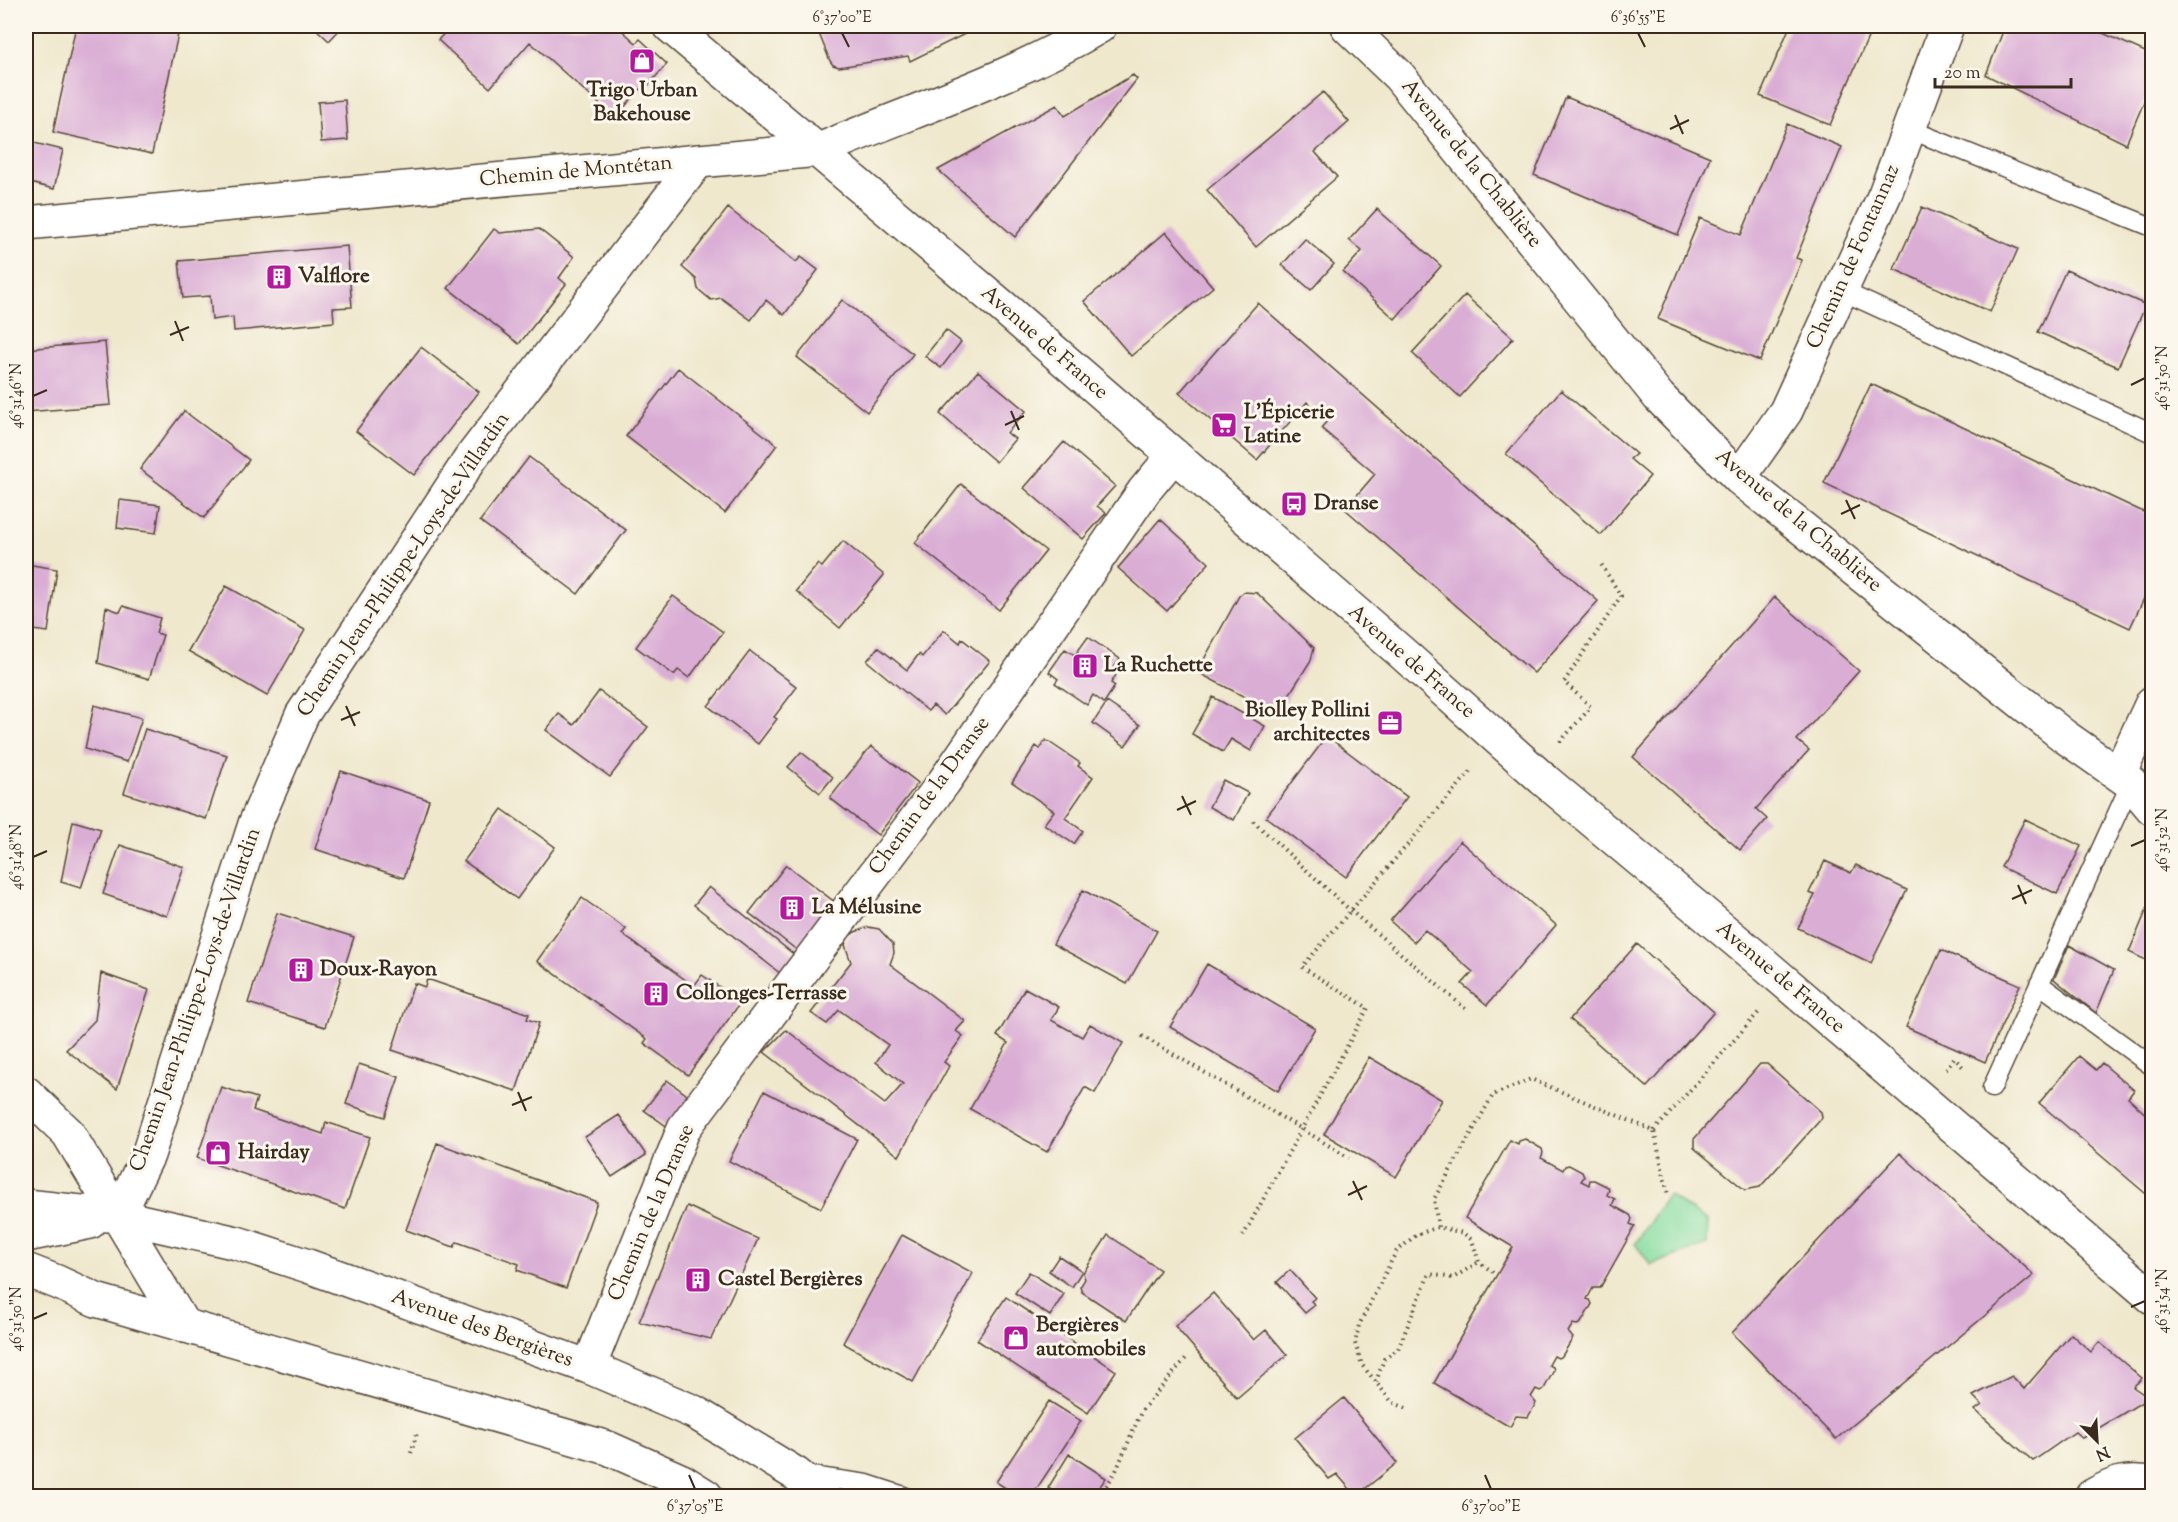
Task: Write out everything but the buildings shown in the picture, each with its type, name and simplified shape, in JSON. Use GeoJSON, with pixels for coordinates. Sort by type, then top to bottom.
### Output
{"type":"FeatureCollection","features":[{"type":"Feature","properties":{"kind":"street","name":"Avenue de France"},"geometry":{"type":"LineString","coordinates":[[670,26],[819,150],[1173,455],[1402,653],[1543,779],[1782,979],[2152,1297]]}},
{"type":"Feature","properties":{"kind":"street","name":"Chemin de Montétan"},"geometry":{"type":"LineString","coordinates":[[26,223],[819,150],[1015,72],[1100,26]]}},
{"type":"Feature","properties":{"kind":"street","name":"Avenue de la Chablière"},"geometry":{"type":"LineString","coordinates":[[1347,26],[1399,76],[1659,397],[1739,477],[2064,736],[2125,779],[2152,808]]}},
{"type":"Feature","properties":{"kind":"street","name":"Chemin de Fontannaz"},"geometry":{"type":"LineString","coordinates":[[1739,477],[1786,411],[1885,194],[1947,26]]}},
{"type":"Feature","properties":{"kind":"street","name":"Chemin Jean-Philippe-Loys-de-Villardin"},"geometry":{"type":"LineString","coordinates":[[118,1216],[148,1155],[255,824],[302,715],[471,458],[698,161]]}},
{"type":"Feature","properties":{"kind":"street","name":"Chemin de la Dranse"},"geometry":{"type":"LineString","coordinates":[[589,1367],[684,1128],[944,782],[1144,491],[1173,455]]}},
{"type":"Feature","properties":{"kind":"street"},"geometry":{"type":"LineString","coordinates":[[2125,779],[2152,703]]}},
{"type":"Feature","properties":{"kind":"street"},"geometry":{"type":"LineString","coordinates":[[26,1093],[68,1132],[184,1326]]}},
{"type":"Feature","properties":{"kind":"street","name":"Avenue des Bergières"},"geometry":{"type":"LineString","coordinates":[[26,1206],[118,1216],[237,1244],[589,1367],[694,1412],[796,1474],[823,1497]]}},
{"type":"Feature","properties":{"kind":"street","name":"Avenue des Bergières"},"geometry":{"type":"LineString","coordinates":[[26,1235],[118,1216]]}},
{"type":"Feature","properties":{"kind":"street"},"geometry":{"type":"LineString","coordinates":[[26,1270],[96,1300],[608,1448],[682,1481],[706,1497]]}},
{"type":"Feature","properties":{"kind":"street"},"geometry":{"type":"LineString","coordinates":[[2092,1497],[2117,1483],[2133,1480],[2152,1483]]}},
{"type":"Feature","properties":{"kind":"lane"},"geometry":{"type":"LineString","coordinates":[[1909,129],[2152,227]]}},
{"type":"Feature","properties":{"kind":"lane"},"geometry":{"type":"LineString","coordinates":[[1840,290],[2152,433]]}},
{"type":"Feature","properties":{"kind":"lane"},"geometry":{"type":"LineString","coordinates":[[1992,1088],[2039,984],[2125,779]]}},
{"type":"Feature","properties":{"kind":"lane"},"geometry":{"type":"LineString","coordinates":[[2039,984],[2152,1066]]}},
{"type":"Feature","properties":{"kind":"lane"},"geometry":{"type":"LineString","coordinates":[[796,1474],[867,1484],[904,1497]]}},
{"type":"Feature","properties":{"kind":"path"},"geometry":{"type":"LineString","coordinates":[[1560,742],[1591,707],[1564,682],[1621,596],[1601,564]]}},
{"type":"Feature","properties":{"kind":"path"},"geometry":{"type":"LineString","coordinates":[[1243,1236],[1368,1008],[1302,967],[1478,762]]}},
{"type":"Feature","properties":{"kind":"path"},"geometry":{"type":"LineString","coordinates":[[1253,821],[1351,911],[1468,1011]]}},
{"type":"Feature","properties":{"kind":"path"},"geometry":{"type":"LineString","coordinates":[[1654,1131],[1762,1008]]}},
{"type":"Feature","properties":{"kind":"path"},"geometry":{"type":"LineString","coordinates":[[1142,1036],[1349,1158]]}},
{"type":"Feature","properties":{"kind":"path"},"geometry":{"type":"LineString","coordinates":[[1438,1227],[1434,1199],[1493,1095],[1532,1079],[1654,1131]]}},
{"type":"Feature","properties":{"kind":"path"},"geometry":{"type":"LineString","coordinates":[[1654,1131],[1668,1195]]}},
{"type":"Feature","properties":{"kind":"path"},"geometry":{"type":"LineString","coordinates":[[1406,1408],[1392,1402],[1362,1365],[1355,1343],[1359,1325],[1396,1252],[1416,1235],[1438,1227],[1463,1233],[1472,1240],[1479,1262],[1497,1275]]}},
{"type":"Feature","properties":{"kind":"path"},"geometry":{"type":"LineString","coordinates":[[1376,1382],[1384,1359],[1398,1348],[1429,1274],[1453,1278],[1479,1262]]}},
{"type":"Feature","properties":{"kind":"path"},"geometry":{"type":"LineString","coordinates":[[1100,1497],[1116,1471],[1142,1410],[1186,1358]]}},
{"type":"Feature","properties":{"kind":"path"},"geometry":{"type":"LineString","coordinates":[[411,1453],[419,1424]]}},
{"type":"Feature","properties":{"kind":"green space"},"geometry":{"type":"Polygon","coordinates":[[[1668,1195],[1708,1221],[1707,1244],[1651,1265],[1635,1244],[1668,1195]]]}},
{"type":"Feature","properties":{"kind":"place","name":"Trigo Urban Bakehouse"},"geometry":{"type":"Point","coordinates":[642,61]}},
{"type":"Feature","properties":{"kind":"place","name":"Valflore"},"geometry":{"type":"Point","coordinates":[279,277]}},
{"type":"Feature","properties":{"kind":"place","name":"L'Épicerie Latine"},"geometry":{"type":"Point","coordinates":[1224,425]}},
{"type":"Feature","properties":{"kind":"place","name":"Dranse"},"geometry":{"type":"Point","coordinates":[1294,504]}},
{"type":"Feature","properties":{"kind":"place","name":"La Ruchette"},"geometry":{"type":"Point","coordinates":[1085,666]}},
{"type":"Feature","properties":{"kind":"place","name":"Biolley Pollini architectes"},"geometry":{"type":"Point","coordinates":[1390,723]}},
{"type":"Feature","properties":{"kind":"place","name":"La Mélusine"},"geometry":{"type":"Point","coordinates":[792,908]}},
{"type":"Feature","properties":{"kind":"place","name":"Doux-Rayon"},"geometry":{"type":"Point","coordinates":[301,970]}},
{"type":"Feature","properties":{"kind":"place","name":"Collonges-Terrasse"},"geometry":{"type":"Point","coordinates":[656,994]}},
{"type":"Feature","properties":{"kind":"place","name":"Hairday"},"geometry":{"type":"Point","coordinates":[218,1153]}},
{"type":"Feature","properties":{"kind":"place","name":"Castel Bergières"},"geometry":{"type":"Point","coordinates":[698,1280]}},
{"type":"Feature","properties":{"kind":"place","name":"Bergières automobiles"},"geometry":{"type":"Point","coordinates":[1016,1338]}}]}
